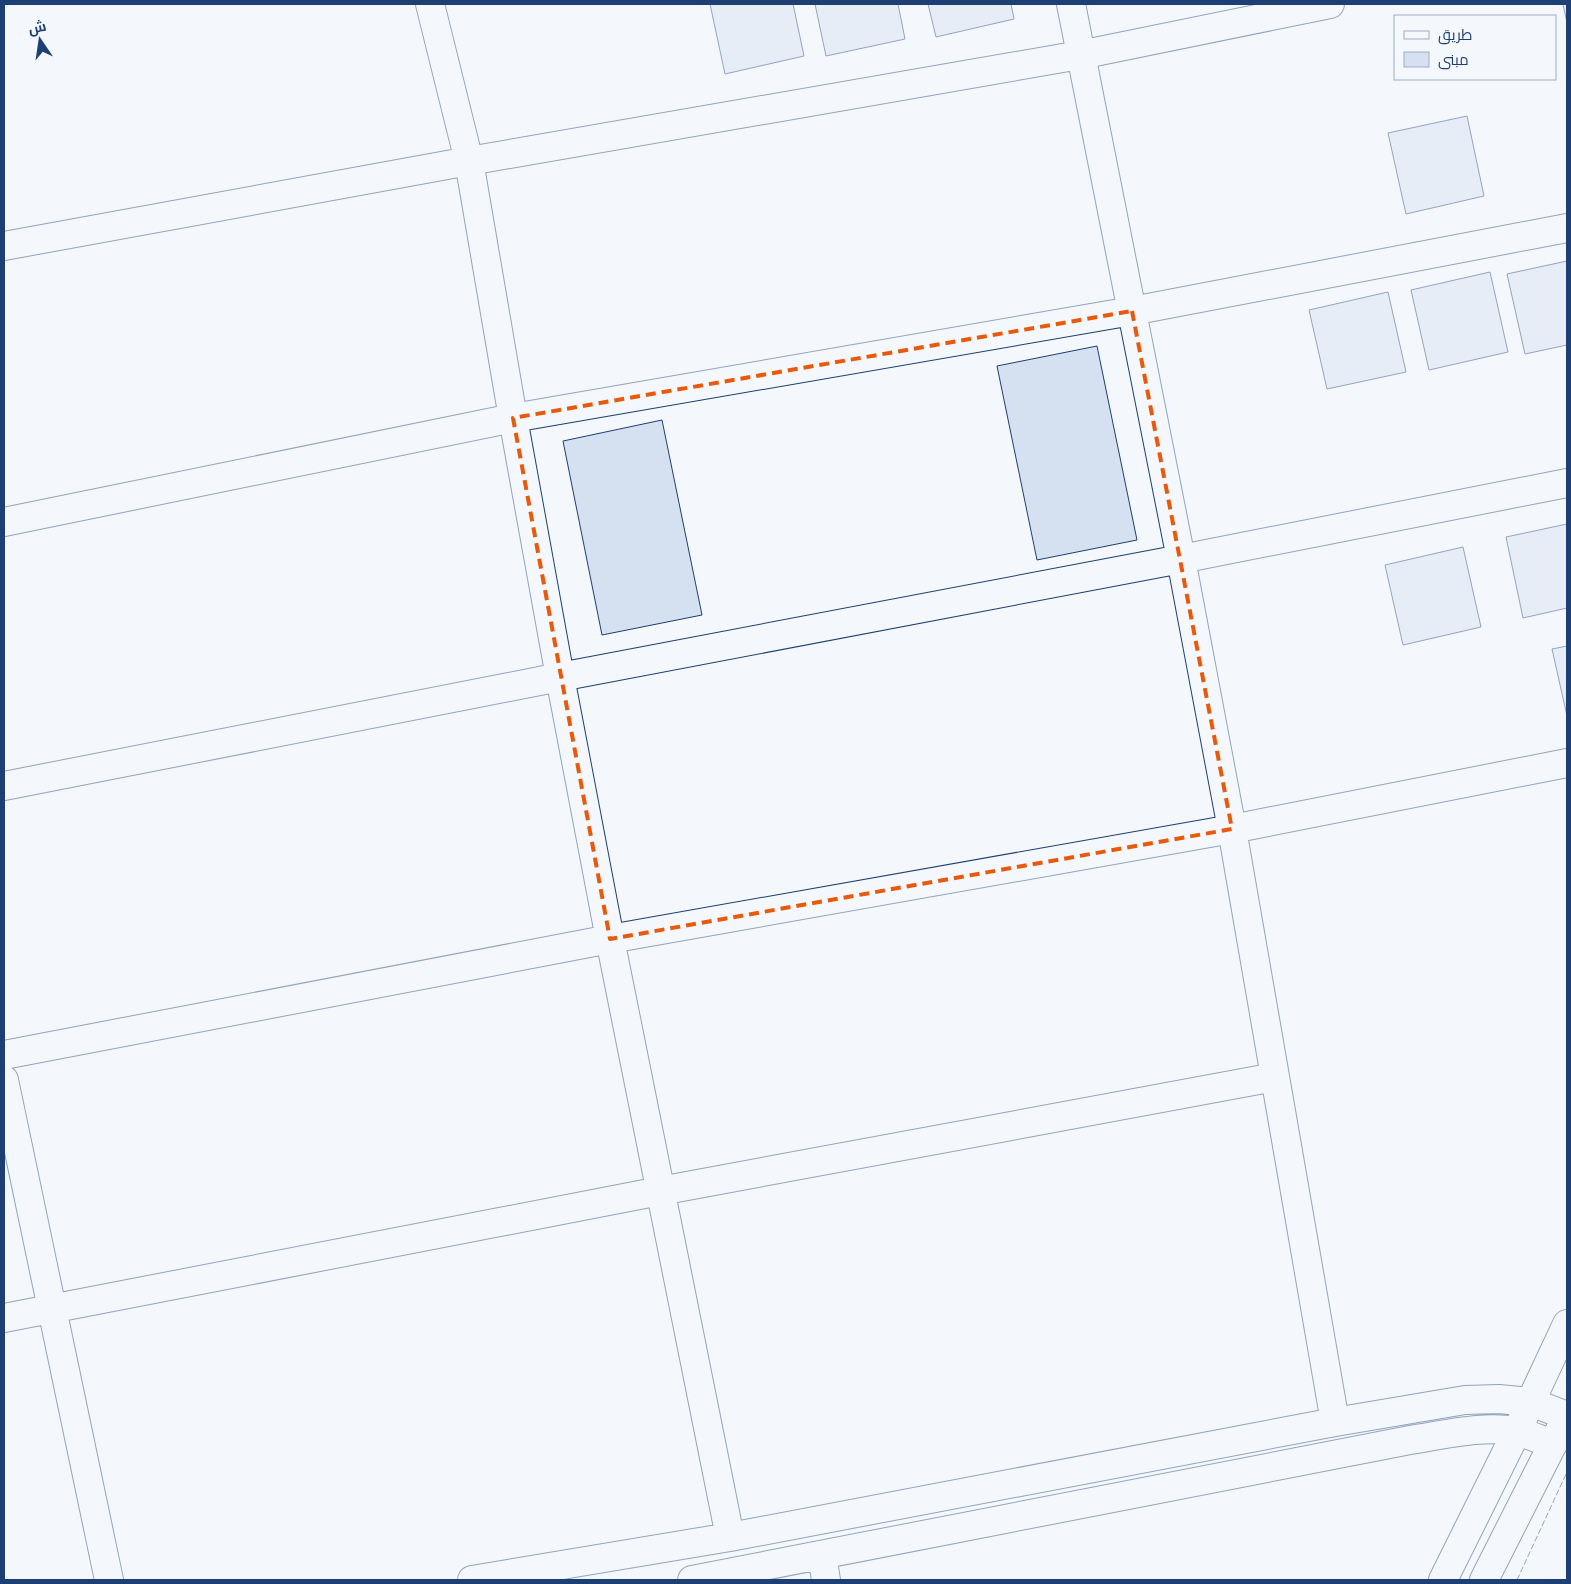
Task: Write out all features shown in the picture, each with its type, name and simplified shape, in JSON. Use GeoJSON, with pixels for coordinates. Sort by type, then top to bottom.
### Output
{"type":"FeatureCollection","features":[{"type":"Feature","properties":{"kind":"street"},"geometry":{"type":"LineString","coordinates":[[430,4],[469,161],[560,677],[610,939],[730,1537]]}},
{"type":"Feature","properties":{"kind":"street"},"geometry":{"type":"LineString","coordinates":[[1071,4],[1181,559],[1232,829],[1335,1422]]}},
{"type":"Feature","properties":{"kind":"street"},"geometry":{"type":"LineString","coordinates":[[4,246],[469,161],[1080,56],[1330,4]]}},
{"type":"Feature","properties":{"kind":"street"},"geometry":{"type":"LineString","coordinates":[[4,522],[513,418],[1132,311],[1567,228]]}},
{"type":"Feature","properties":{"kind":"street"},"geometry":{"type":"LineString","coordinates":[[4,786],[1567,483]]}},
{"type":"Feature","properties":{"kind":"street"},"geometry":{"type":"LineString","coordinates":[[4,1055],[610,939],[1232,829],[1567,763]]}},
{"type":"Feature","properties":{"kind":"street"},"geometry":{"type":"LineString","coordinates":[[4,1318],[660,1191],[1275,1077]]}},
{"type":"Feature","properties":{"kind":"street"},"geometry":{"type":"LineString","coordinates":[[4,1080],[109,1580]]}},
{"type":"Feature","properties":{"kind":"street"},"geometry":{"type":"LineString","coordinates":[[1443,1580],[1517,1431],[1567,1324]]}},
{"type":"Feature","properties":{"kind":"street"},"geometry":{"type":"LineString","coordinates":[[472,1580],[730,1537],[1335,1422],[1465,1400],[1499,1399],[1530,1402],[1567,1416],[1484,1580]]}},
{"type":"Feature","properties":{"kind":"street"},"geometry":{"type":"LineString","coordinates":[[692,1580],[824,1568],[1410,1440],[1495,1429],[1517,1431],[1553,1444]]}},
{"type":"Feature","properties":{"kind":"highlighted area"},"geometry":{"type":"Polygon","coordinates":[[[1132,311],[1232,829],[610,939],[513,418],[1132,311]]]}},
{"type":"Feature","properties":{"kind":"building"},"geometry":{"type":"Polygon","coordinates":[[[710,4],[793,4],[804,56],[725,74],[710,4]]]}},
{"type":"Feature","properties":{"kind":"building"},"geometry":{"type":"Polygon","coordinates":[[[815,4],[898,4],[905,39],[826,56],[815,4]]]}},
{"type":"Feature","properties":{"kind":"building"},"geometry":{"type":"Polygon","coordinates":[[[928,4],[1011,4],[1014,19],[936,37],[928,4]]]}},
{"type":"Feature","properties":{"kind":"building"},"geometry":{"type":"Polygon","coordinates":[[[1563,4],[1567,4],[1567,23],[1563,4]]]}},
{"type":"Feature","properties":{"kind":"building"},"geometry":{"type":"Polygon","coordinates":[[[1467,116],[1484,196],[1406,214],[1388,133],[1467,116]]]}},
{"type":"Feature","properties":{"kind":"building"},"geometry":{"type":"Polygon","coordinates":[[[1567,261],[1567,345],[1525,354],[1507,274],[1567,261]]]}},
{"type":"Feature","properties":{"kind":"building"},"geometry":{"type":"Polygon","coordinates":[[[1490,272],[1508,352],[1429,370],[1411,290],[1490,272]]]}},
{"type":"Feature","properties":{"kind":"building"},"geometry":{"type":"Polygon","coordinates":[[[1388,292],[1406,372],[1327,389],[1309,310],[1388,292]]]}},
{"type":"Feature","properties":{"kind":"building"},"geometry":{"type":"Polygon","coordinates":[[[1097,346],[1137,540],[1037,560],[997,366],[1097,346]]]}},
{"type":"Feature","properties":{"kind":"building"},"geometry":{"type":"Polygon","coordinates":[[[662,420],[702,615],[602,635],[563,441],[662,420]]]}},
{"type":"Feature","properties":{"kind":"building"},"geometry":{"type":"Polygon","coordinates":[[[1567,524],[1567,608],[1523,618],[1506,537],[1567,524]]]}},
{"type":"Feature","properties":{"kind":"building"},"geometry":{"type":"Polygon","coordinates":[[[1463,547],[1481,627],[1403,645],[1385,565],[1463,547]]]}},
{"type":"Feature","properties":{"kind":"building"},"geometry":{"type":"Polygon","coordinates":[[[1567,646],[1567,716],[1552,649],[1567,646]]]}},
{"type":"Feature","properties":{"kind":"fence"},"geometry":{"type":"LineString","coordinates":[[1517,1580],[1567,1472]]}}]}
